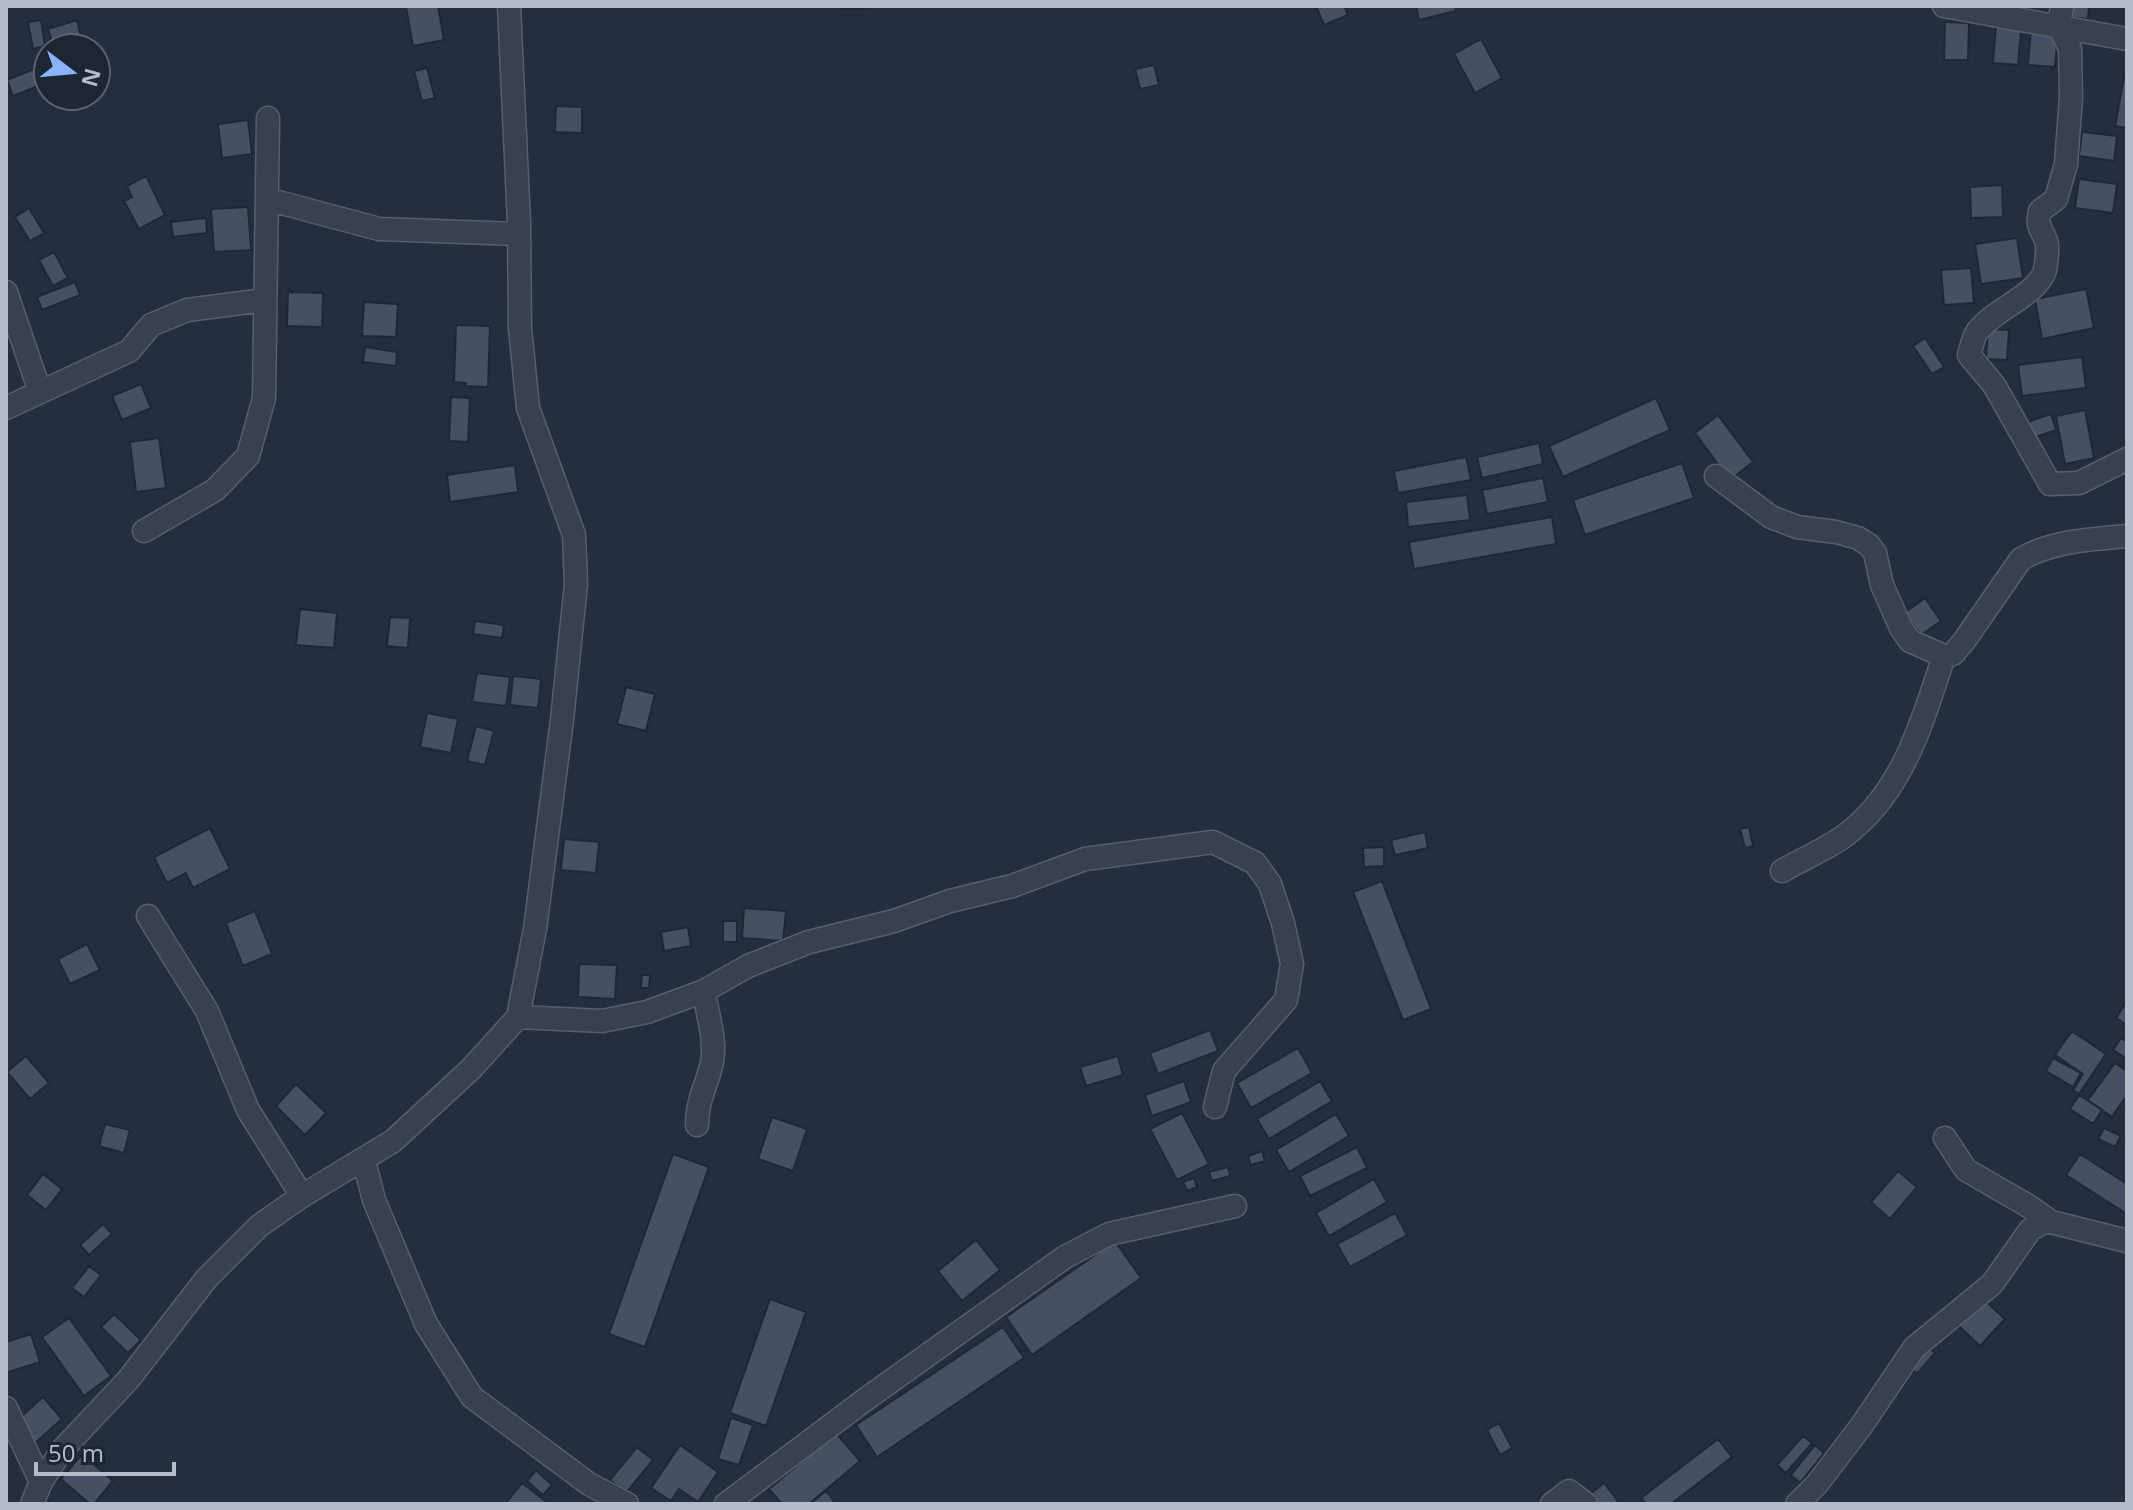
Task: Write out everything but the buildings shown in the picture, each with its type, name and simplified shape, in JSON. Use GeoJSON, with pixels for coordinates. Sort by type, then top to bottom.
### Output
{"type":"FeatureCollection","features":[{"type":"Feature","properties":{"kind":"street"},"geometry":{"type":"LineString","coordinates":[[32,1504],[41,1482],[62,1450],[128,1380],[207,1278],[259,1226],[393,1141],[471,1069],[518,1017],[535,929],[576,584],[574,535],[528,408],[520,328],[509,6]]}},
{"type":"Feature","properties":{"kind":"street"},"geometry":{"type":"LineString","coordinates":[[1944,6],[2060,15],[2127,39]]}},
{"type":"Feature","properties":{"kind":"street"},"geometry":{"type":"LineString","coordinates":[[2060,15],[2070,49],[2071,97],[2062,183],[2056,199],[2040,211],[2038,219],[2039,231],[2047,244],[2045,272],[2036,287],[2000,310],[1976,334],[1969,355],[1994,385],[2050,484],[2079,483],[2127,459]]}},
{"type":"Feature","properties":{"kind":"street"},"geometry":{"type":"LineString","coordinates":[[144,531],[215,490],[248,456],[264,398],[268,118]]}},
{"type":"Feature","properties":{"kind":"street"},"geometry":{"type":"LineString","coordinates":[[267,199],[379,229],[519,234]]}},
{"type":"Feature","properties":{"kind":"street"},"geometry":{"type":"LineString","coordinates":[[6,292],[40,392]]}},
{"type":"Feature","properties":{"kind":"street"},"geometry":{"type":"LineString","coordinates":[[6,408],[129,351],[151,325],[187,310],[265,300]]}},
{"type":"Feature","properties":{"kind":"street"},"geometry":{"type":"LineString","coordinates":[[1716,476],[1771,517],[1797,527],[1858,538],[1869,545],[1875,553],[1882,585],[1901,628],[1910,641],[1944,656],[1953,654],[1964,641],[2021,559],[2034,551],[2085,539],[2127,536]]}},
{"type":"Feature","properties":{"kind":"street"},"geometry":{"type":"LineString","coordinates":[[1782,871],[1850,832],[1881,801],[1914,745],[1944,656]]}},
{"type":"Feature","properties":{"kind":"street"},"geometry":{"type":"LineString","coordinates":[[518,1017],[602,1021],[647,1012],[704,991],[748,966],[809,942],[1012,886],[1085,859],[1213,842],[1255,863],[1270,884],[1292,964],[1286,1000],[1224,1071],[1215,1107]]}},
{"type":"Feature","properties":{"kind":"street"},"geometry":{"type":"LineString","coordinates":[[148,916],[207,1011],[248,1110],[302,1196]]}},
{"type":"Feature","properties":{"kind":"street"},"geometry":{"type":"LineString","coordinates":[[697,1125],[697,1104],[712,1060],[711,1025],[704,991]]}},
{"type":"Feature","properties":{"kind":"street"},"geometry":{"type":"LineString","coordinates":[[1945,1138],[1966,1170],[2051,1222]]}},
{"type":"Feature","properties":{"kind":"street"},"geometry":{"type":"LineString","coordinates":[[364,1161],[374,1200],[426,1324],[472,1397],[585,1494],[627,1504]]}},
{"type":"Feature","properties":{"kind":"street"},"geometry":{"type":"LineString","coordinates":[[334,1176],[374,1200]]}},
{"type":"Feature","properties":{"kind":"street"},"geometry":{"type":"LineString","coordinates":[[726,1504],[866,1399],[1065,1257],[1109,1234],[1235,1206]]}},
{"type":"Feature","properties":{"kind":"street"},"geometry":{"type":"LineString","coordinates":[[1797,1504],[1817,1484],[1862,1425],[1914,1348],[1992,1284],[2030,1230],[2051,1222],[2127,1241]]}},
{"type":"Feature","properties":{"kind":"street"},"geometry":{"type":"LineString","coordinates":[[6,1408],[41,1482]]}},
{"type":"Feature","properties":{"kind":"street"},"geometry":{"type":"LineString","coordinates":[[1552,1504],[1569,1491],[1586,1504]]}}]}
